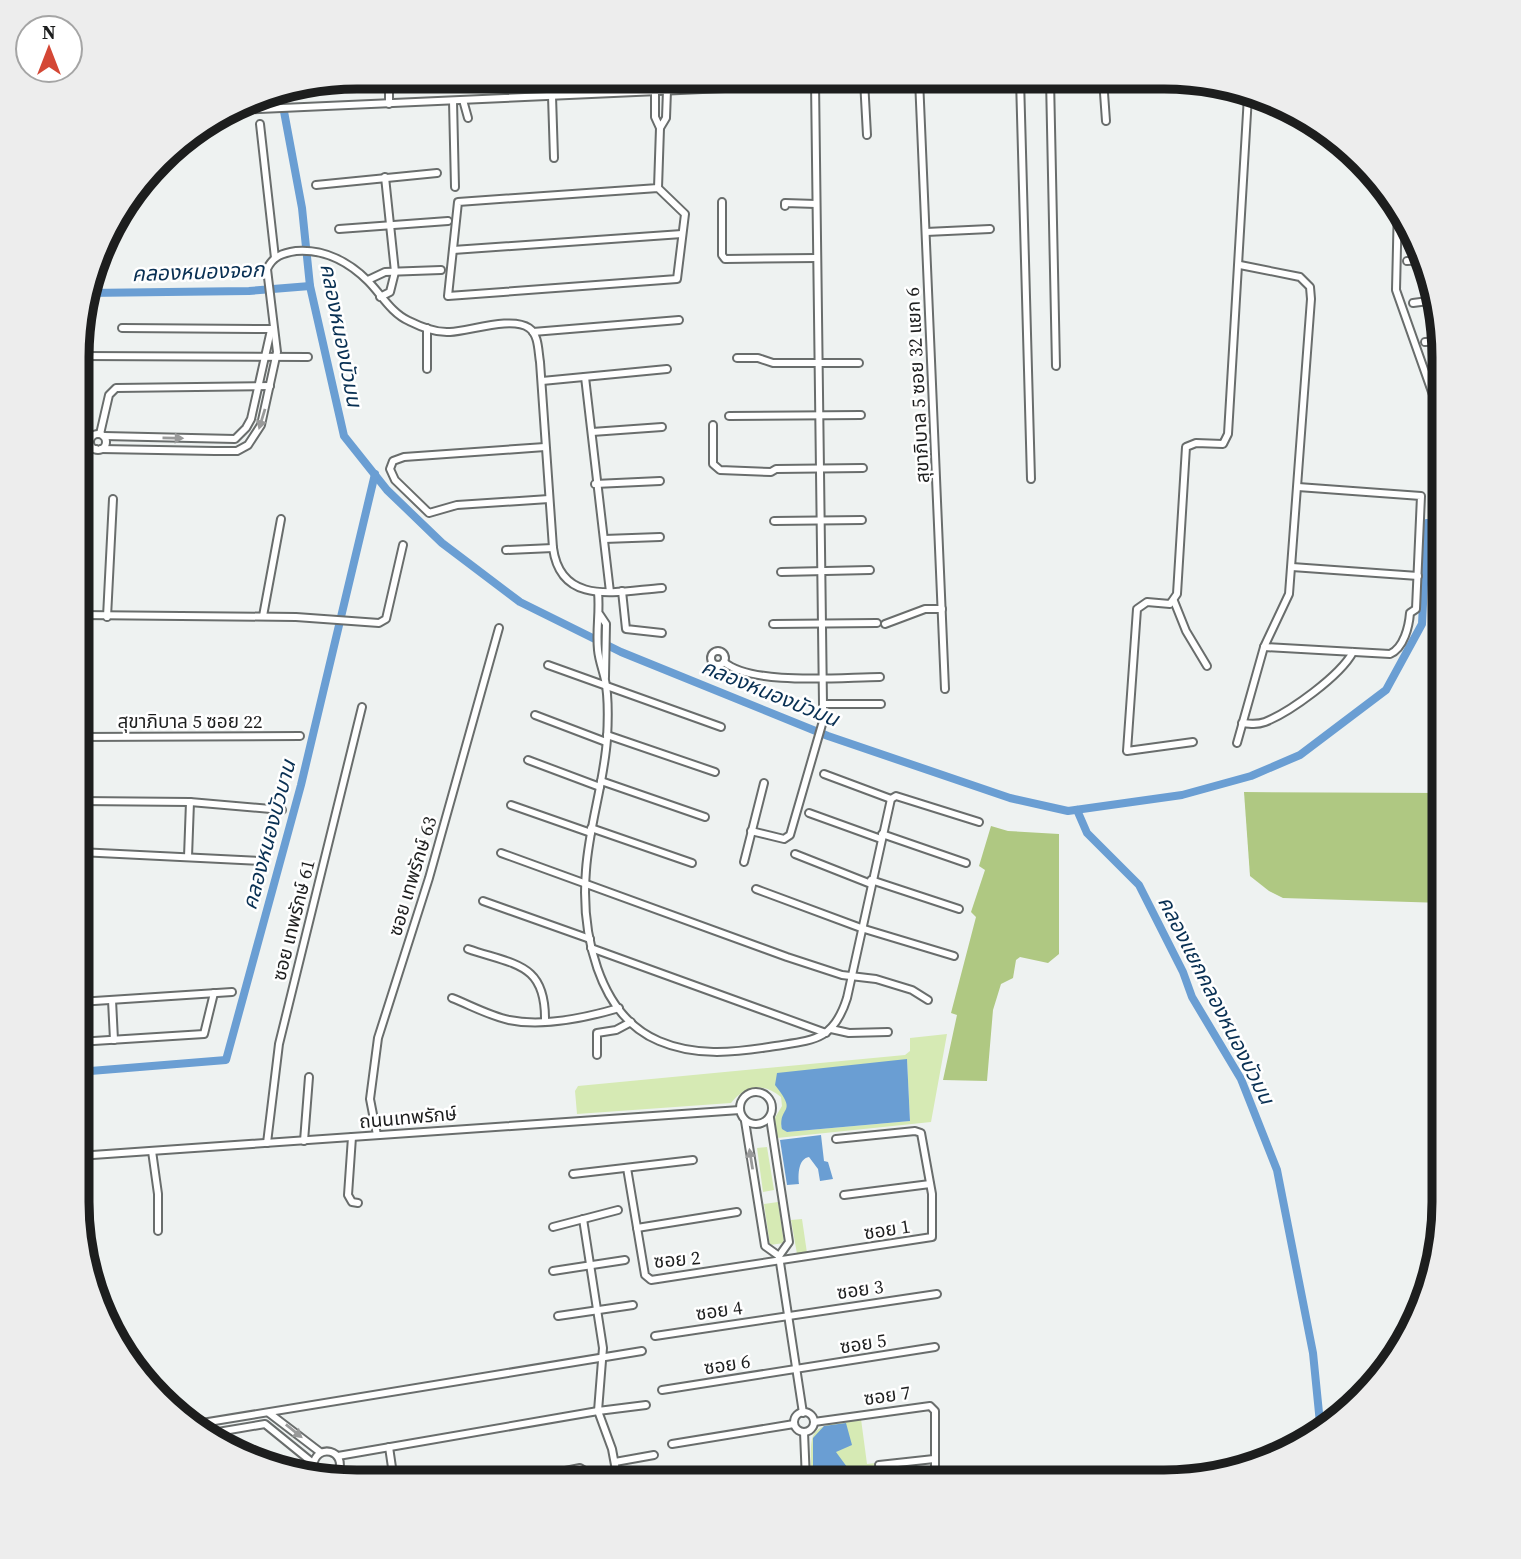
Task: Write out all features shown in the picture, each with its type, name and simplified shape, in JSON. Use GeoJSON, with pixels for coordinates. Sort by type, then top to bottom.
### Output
{"type":"FeatureCollection","features":[{"type":"Feature","properties":{"kind":"street"},"geometry":{"type":"LineString","coordinates":[[389,89],[389,104]]}},
{"type":"Feature","properties":{"kind":"street"},"geometry":{"type":"LineString","coordinates":[[256,110],[686,89]]}},
{"type":"Feature","properties":{"kind":"street"},"geometry":{"type":"LineString","coordinates":[[751,831],[784,839],[790,835],[821,725],[823,704],[815,89]]}},
{"type":"Feature","properties":{"kind":"street"},"geometry":{"type":"LineString","coordinates":[[864,89],[867,135]]}},
{"type":"Feature","properties":{"kind":"street","name":"สุขาภิบาล 5 ซอย 32 แยก 6"},"geometry":{"type":"LineString","coordinates":[[919,89],[945,689]]}},
{"type":"Feature","properties":{"kind":"street"},"geometry":{"type":"LineString","coordinates":[[1020,89],[1031,479]]}},
{"type":"Feature","properties":{"kind":"street"},"geometry":{"type":"LineString","coordinates":[[1050,89],[1056,366]]}},
{"type":"Feature","properties":{"kind":"street"},"geometry":{"type":"LineString","coordinates":[[1104,89],[1106,121]]}},
{"type":"Feature","properties":{"kind":"street"},"geometry":{"type":"LineString","coordinates":[[655,90],[655,117],[660,128],[658,188],[685,215],[677,279],[448,296],[458,202],[658,188]]}},
{"type":"Feature","properties":{"kind":"street"},"geometry":{"type":"LineString","coordinates":[[660,128],[666,118],[667,90]]}},
{"type":"Feature","properties":{"kind":"street"},"geometry":{"type":"LineString","coordinates":[[552,96],[554,158]]}},
{"type":"Feature","properties":{"kind":"street"},"geometry":{"type":"LineString","coordinates":[[463,100],[468,118]]}},
{"type":"Feature","properties":{"kind":"street"},"geometry":{"type":"LineString","coordinates":[[453,101],[455,187]]}},
{"type":"Feature","properties":{"kind":"street"},"geometry":{"type":"LineString","coordinates":[[1208,666],[1186,631],[1174,601],[1178,587],[1184,452],[1190,444],[1223,444],[1228,434],[1248,102]]}},
{"type":"Feature","properties":{"kind":"street"},"geometry":{"type":"LineString","coordinates":[[260,124],[275,258]]}},
{"type":"Feature","properties":{"kind":"street"},"geometry":{"type":"LineString","coordinates":[[316,185],[437,173]]}},
{"type":"Feature","properties":{"kind":"street"},"geometry":{"type":"LineString","coordinates":[[380,297],[390,292],[394,272],[385,177]]}},
{"type":"Feature","properties":{"kind":"street"},"geometry":{"type":"LineString","coordinates":[[722,202],[722,256],[725,259],[817,258]]}},
{"type":"Feature","properties":{"kind":"street"},"geometry":{"type":"LineString","coordinates":[[785,206],[785,203],[816,204]]}},
{"type":"Feature","properties":{"kind":"street"},"geometry":{"type":"LineString","coordinates":[[339,229],[448,221]]}},
{"type":"Feature","properties":{"kind":"street"},"geometry":{"type":"LineString","coordinates":[[1397,227],[1396,290],[1432,392]]}},
{"type":"Feature","properties":{"kind":"street"},"geometry":{"type":"LineString","coordinates":[[926,232],[990,229]]}},
{"type":"Feature","properties":{"kind":"street"},"geometry":{"type":"LineString","coordinates":[[453,250],[682,233]]}},
{"type":"Feature","properties":{"kind":"street"},"geometry":{"type":"LineString","coordinates":[[89,449],[237,451],[255,438],[278,346],[272,329],[267,270],[275,258],[291,252],[313,250],[344,262],[368,281],[380,297],[406,320],[449,332],[513,323],[533,332],[679,320]]}},
{"type":"Feature","properties":{"kind":"street"},"geometry":{"type":"LineString","coordinates":[[1407,261],[1413,261]]}},
{"type":"Feature","properties":{"kind":"street"},"geometry":{"type":"LineString","coordinates":[[1237,743],[1265,647],[1287,602],[1298,487],[1310,287],[1300,277],[1240,265]]}},
{"type":"Feature","properties":{"kind":"street"},"geometry":{"type":"LineString","coordinates":[[368,281],[376,274],[441,270]]}},
{"type":"Feature","properties":{"kind":"street"},"geometry":{"type":"LineString","coordinates":[[1413,303],[1426,301]]}},
{"type":"Feature","properties":{"kind":"street"},"geometry":{"type":"LineString","coordinates":[[122,328],[272,329]]}},
{"type":"Feature","properties":{"kind":"street"},"geometry":{"type":"LineString","coordinates":[[426,369],[427,328]]}},
{"type":"Feature","properties":{"kind":"street"},"geometry":{"type":"LineString","coordinates":[[89,436],[235,439],[242,434],[251,419],[272,329]]}},
{"type":"Feature","properties":{"kind":"street"},"geometry":{"type":"LineString","coordinates":[[533,332],[542,382],[555,564],[562,577],[579,588],[598,592],[662,588]]}},
{"type":"Feature","properties":{"kind":"street"},"geometry":{"type":"LineString","coordinates":[[1425,342],[1431,342]]}},
{"type":"Feature","properties":{"kind":"street"},"geometry":{"type":"LineString","coordinates":[[267,345],[278,346]]}},
{"type":"Feature","properties":{"kind":"street"},"geometry":{"type":"LineString","coordinates":[[89,356],[308,357]]}},
{"type":"Feature","properties":{"kind":"street"},"geometry":{"type":"LineString","coordinates":[[737,358],[758,358],[773,363],[859,363]]}},
{"type":"Feature","properties":{"kind":"street"},"geometry":{"type":"LineString","coordinates":[[542,382],[667,369]]}},
{"type":"Feature","properties":{"kind":"street"},"geometry":{"type":"LineString","coordinates":[[585,377],[595,484],[610,592]]}},
{"type":"Feature","properties":{"kind":"street"},"geometry":{"type":"LineString","coordinates":[[99,449],[92,446],[99,436],[108,395],[116,388],[270,386]]}},
{"type":"Feature","properties":{"kind":"street"},"geometry":{"type":"LineString","coordinates":[[729,416],[861,415]]}},
{"type":"Feature","properties":{"kind":"street"},"geometry":{"type":"LineString","coordinates":[[713,425],[713,464],[720,470],[771,472],[863,467]]}},
{"type":"Feature","properties":{"kind":"street"},"geometry":{"type":"LineString","coordinates":[[592,432],[662,427]]}},
{"type":"Feature","properties":{"kind":"street"},"geometry":{"type":"LineString","coordinates":[[99,436],[106,444],[99,449]]}},
{"type":"Feature","properties":{"kind":"street"},"geometry":{"type":"LineString","coordinates":[[214,439],[215,451]]}},
{"type":"Feature","properties":{"kind":"street"},"geometry":{"type":"LineString","coordinates":[[545,447],[404,457],[393,461],[390,469],[396,480],[429,513],[457,505],[549,499]]}},
{"type":"Feature","properties":{"kind":"street"},"geometry":{"type":"LineString","coordinates":[[595,484],[660,481]]}},
{"type":"Feature","properties":{"kind":"street"},"geometry":{"type":"LineString","coordinates":[[1265,647],[1384,654],[1396,651],[1409,624],[1410,612],[1416,608],[1421,496],[1298,487]]}},
{"type":"Feature","properties":{"kind":"street"},"geometry":{"type":"LineString","coordinates":[[107,617],[113,499]]}},
{"type":"Feature","properties":{"kind":"street"},"geometry":{"type":"LineString","coordinates":[[263,616],[281,519]]}},
{"type":"Feature","properties":{"kind":"street"},"geometry":{"type":"LineString","coordinates":[[774,521],[862,520]]}},
{"type":"Feature","properties":{"kind":"street"},"geometry":{"type":"LineString","coordinates":[[604,539],[660,537]]}},
{"type":"Feature","properties":{"kind":"street"},"geometry":{"type":"LineString","coordinates":[[89,616],[263,616],[379,623],[386,620],[403,545]]}},
{"type":"Feature","properties":{"kind":"street"},"geometry":{"type":"LineString","coordinates":[[506,550],[553,548]]}},
{"type":"Feature","properties":{"kind":"street"},"geometry":{"type":"LineString","coordinates":[[1292,567],[1418,576]]}},
{"type":"Feature","properties":{"kind":"street"},"geometry":{"type":"LineString","coordinates":[[781,572],[870,570]]}},
{"type":"Feature","properties":{"kind":"street"},"geometry":{"type":"LineString","coordinates":[[622,591],[626,629],[662,633]]}},
{"type":"Feature","properties":{"kind":"street"},"geometry":{"type":"LineString","coordinates":[[598,592],[598,651],[605,678],[607,738],[591,831],[586,883],[591,948],[597,968],[619,1008],[631,1022],[657,1040],[709,1052],[800,1042],[829,1031],[841,1015],[891,799],[896,796],[979,821]]}},
{"type":"Feature","properties":{"kind":"street"},"geometry":{"type":"LineString","coordinates":[[1174,601],[1170,604],[1147,602],[1137,609],[1127,751],[1193,742]]}},
{"type":"Feature","properties":{"kind":"street"},"geometry":{"type":"LineString","coordinates":[[774,624],[881,624],[915,612],[942,608]]}},
{"type":"Feature","properties":{"kind":"street"},"geometry":{"type":"LineString","coordinates":[[600,615],[606,624],[607,634],[605,678]]}},
{"type":"Feature","properties":{"kind":"street","name":"ซอย เทพรักษ์ 63"},"geometry":{"type":"LineString","coordinates":[[377,1135],[370,1099],[379,1038],[429,878],[499,628]]}},
{"type":"Feature","properties":{"kind":"street"},"geometry":{"type":"LineString","coordinates":[[1242,723],[1264,722],[1279,714],[1337,673],[1353,652]]}},
{"type":"Feature","properties":{"kind":"street"},"geometry":{"type":"LineString","coordinates":[[724,662],[730,667],[774,677],[880,677]]}},
{"type":"Feature","properties":{"kind":"street"},"geometry":{"type":"LineString","coordinates":[[548,666],[721,727]]}},
{"type":"Feature","properties":{"kind":"street"},"geometry":{"type":"LineString","coordinates":[[823,704],[881,704]]}},
{"type":"Feature","properties":{"kind":"street","name":"ซอย เทพรักษ์ 61"},"geometry":{"type":"LineString","coordinates":[[267,1143],[279,1044],[362,708]]}},
{"type":"Feature","properties":{"kind":"street"},"geometry":{"type":"LineString","coordinates":[[535,715],[715,772]]}},
{"type":"Feature","properties":{"kind":"street","name":"สุขาภิบาล 5 ซอย 22"},"geometry":{"type":"LineString","coordinates":[[89,737],[300,736]]}},
{"type":"Feature","properties":{"kind":"street"},"geometry":{"type":"LineString","coordinates":[[528,760],[705,817]]}},
{"type":"Feature","properties":{"kind":"street"},"geometry":{"type":"LineString","coordinates":[[824,774],[891,799]]}},
{"type":"Feature","properties":{"kind":"street"},"geometry":{"type":"LineString","coordinates":[[744,862],[764,783]]}},
{"type":"Feature","properties":{"kind":"street"},"geometry":{"type":"LineString","coordinates":[[89,801],[190,802],[282,810]]}},
{"type":"Feature","properties":{"kind":"street"},"geometry":{"type":"LineString","coordinates":[[187,857],[190,802]]}},
{"type":"Feature","properties":{"kind":"street"},"geometry":{"type":"LineString","coordinates":[[511,805],[692,863]]}},
{"type":"Feature","properties":{"kind":"street"},"geometry":{"type":"LineString","coordinates":[[809,813],[965,863]]}},
{"type":"Feature","properties":{"kind":"street"},"geometry":{"type":"LineString","coordinates":[[89,852],[260,861]]}},
{"type":"Feature","properties":{"kind":"street"},"geometry":{"type":"LineString","coordinates":[[501,853],[787,957],[842,975],[912,990],[928,1000]]}},
{"type":"Feature","properties":{"kind":"street"},"geometry":{"type":"LineString","coordinates":[[795,854],[871,882],[959,909]]}},
{"type":"Feature","properties":{"kind":"street"},"geometry":{"type":"LineString","coordinates":[[757,889],[861,928],[954,956]]}},
{"type":"Feature","properties":{"kind":"street"},"geometry":{"type":"LineString","coordinates":[[482,901],[590,939]]}},
{"type":"Feature","properties":{"kind":"street"},"geometry":{"type":"LineString","coordinates":[[591,948],[829,1031],[888,1032]]}},
{"type":"Feature","properties":{"kind":"street"},"geometry":{"type":"LineString","coordinates":[[468,949],[532,974],[544,991],[545,1021]]}},
{"type":"Feature","properties":{"kind":"street"},"geometry":{"type":"LineString","coordinates":[[89,1001],[232,992]]}},
{"type":"Feature","properties":{"kind":"street"},"geometry":{"type":"LineString","coordinates":[[89,1041],[204,1034],[214,993]]}},
{"type":"Feature","properties":{"kind":"street"},"geometry":{"type":"LineString","coordinates":[[452,998],[508,1020],[545,1021],[589,1016],[619,1008]]}},
{"type":"Feature","properties":{"kind":"street"},"geometry":{"type":"LineString","coordinates":[[112,1000],[114,1040]]}},
{"type":"Feature","properties":{"kind":"street"},"geometry":{"type":"LineString","coordinates":[[597,1055],[597,1033],[616,1030],[631,1022]]}},
{"type":"Feature","properties":{"kind":"street"},"geometry":{"type":"LineString","coordinates":[[304,1141],[309,1077]]}},
{"type":"Feature","properties":{"kind":"street"},"geometry":{"type":"LineString","coordinates":[[779,1259],[789,1242],[769,1118],[772,1103],[761,1092],[746,1096],[740,1110],[746,1121],[765,1246],[779,1259],[803,1413]]}},
{"type":"Feature","properties":{"kind":"street","name":"ถนนเทพรักษ์"},"geometry":{"type":"LineString","coordinates":[[89,1155],[740,1110]]}},
{"type":"Feature","properties":{"kind":"street"},"geometry":{"type":"LineString","coordinates":[[746,1121],[761,1124],[769,1118]]}},
{"type":"Feature","properties":{"kind":"street","name":"ซอย 1"},"geometry":{"type":"LineString","coordinates":[[779,1259],[930,1238],[934,1233],[923,1138],[918,1131],[836,1139]]}},
{"type":"Feature","properties":{"kind":"street"},"geometry":{"type":"LineString","coordinates":[[352,1137],[348,1195],[352,1202],[358,1203]]}},
{"type":"Feature","properties":{"kind":"street"},"geometry":{"type":"LineString","coordinates":[[152,1151],[158,1194],[158,1231]]}},
{"type":"Feature","properties":{"kind":"street"},"geometry":{"type":"LineString","coordinates":[[573,1174],[693,1160]]}},
{"type":"Feature","properties":{"kind":"street","name":"ซอย 2"},"geometry":{"type":"LineString","coordinates":[[627,1168],[645,1275],[651,1280],[779,1259]]}},
{"type":"Feature","properties":{"kind":"street"},"geometry":{"type":"LineString","coordinates":[[844,1195],[930,1184]]}},
{"type":"Feature","properties":{"kind":"street"},"geometry":{"type":"LineString","coordinates":[[553,1227],[618,1210]]}},
{"type":"Feature","properties":{"kind":"street"},"geometry":{"type":"LineString","coordinates":[[637,1228],[737,1212]]}},
{"type":"Feature","properties":{"kind":"street"},"geometry":{"type":"LineString","coordinates":[[583,1219],[603,1358],[598,1411],[616,1470]]}},
{"type":"Feature","properties":{"kind":"street"},"geometry":{"type":"LineString","coordinates":[[553,1271],[625,1260]]}},
{"type":"Feature","properties":{"kind":"street","name":"ซอย 3"},"geometry":{"type":"LineString","coordinates":[[788,1316],[937,1294]]}},
{"type":"Feature","properties":{"kind":"street"},"geometry":{"type":"LineString","coordinates":[[558,1316],[633,1305]]}},
{"type":"Feature","properties":{"kind":"street","name":"ซอย 4"},"geometry":{"type":"LineString","coordinates":[[655,1336],[788,1316]]}},
{"type":"Feature","properties":{"kind":"street","name":"ซอย 5"},"geometry":{"type":"LineString","coordinates":[[796,1369],[935,1347]]}},
{"type":"Feature","properties":{"kind":"street"},"geometry":{"type":"LineString","coordinates":[[206,1422],[642,1351]]}},
{"type":"Feature","properties":{"kind":"street","name":"ซอย 6"},"geometry":{"type":"LineString","coordinates":[[662,1390],[796,1369]]}},
{"type":"Feature","properties":{"kind":"street"},"geometry":{"type":"LineString","coordinates":[[267,1412],[320,1452],[331,1451],[338,1456],[646,1405]]}},
{"type":"Feature","properties":{"kind":"street","name":"ซอย 7"},"geometry":{"type":"LineString","coordinates":[[814,1422],[930,1406],[934,1411],[934,1470]]}},
{"type":"Feature","properties":{"kind":"street"},"geometry":{"type":"LineString","coordinates":[[264,1424],[267,1412]]}},
{"type":"Feature","properties":{"kind":"street"},"geometry":{"type":"LineString","coordinates":[[794,1424],[796,1416],[803,1413],[811,1416],[814,1422],[811,1429],[804,1432]]}},
{"type":"Feature","properties":{"kind":"street"},"geometry":{"type":"LineString","coordinates":[[220,1432],[264,1424]]}},
{"type":"Feature","properties":{"kind":"street"},"geometry":{"type":"LineString","coordinates":[[264,1424],[309,1465]]}},
{"type":"Feature","properties":{"kind":"street"},"geometry":{"type":"LineString","coordinates":[[671,1444],[794,1424],[804,1432],[806,1470]]}},
{"type":"Feature","properties":{"kind":"street"},"geometry":{"type":"LineString","coordinates":[[389,1447],[392,1470]]}},
{"type":"Feature","properties":{"kind":"street"},"geometry":{"type":"LineString","coordinates":[[315,1466],[320,1452]]}},
{"type":"Feature","properties":{"kind":"street"},"geometry":{"type":"LineString","coordinates":[[615,1462],[654,1455]]}},
{"type":"Feature","properties":{"kind":"street"},"geometry":{"type":"LineString","coordinates":[[338,1456],[340,1469]]}},
{"type":"Feature","properties":{"kind":"street"},"geometry":{"type":"LineString","coordinates":[[878,1465],[934,1459]]}},
{"type":"Feature","properties":{"kind":"green space"},"geometry":{"type":"Polygon","coordinates":[[[1244,792],[1432,793],[1432,903],[1283,898],[1250,876],[1244,792]]]}},
{"type":"Feature","properties":{"kind":"green space"},"geometry":{"type":"Polygon","coordinates":[[[991,826],[1008,831],[1059,834],[1059,954],[1048,963],[1020,957],[1016,960],[1013,978],[1001,984],[993,1010],[987,1081],[943,1080],[957,1015],[951,1013],[976,917],[971,912],[985,870],[979,866],[991,826]]]}},
{"type":"Feature","properties":{"kind":"green space"},"geometry":{"type":"Polygon","coordinates":[[[947,1034],[931,1122],[777,1138],[773,1121],[782,1106],[781,1097],[761,1088],[742,1092],[731,1103],[577,1114],[575,1091],[578,1086],[905,1055],[910,1051],[910,1038],[947,1034]],[[907,1059],[785,1095],[788,1110],[781,1126],[787,1132],[910,1121],[907,1059]]]}},
{"type":"Feature","properties":{"kind":"green space"},"geometry":{"type":"Polygon","coordinates":[[[767,1147],[774,1190],[763,1192],[757,1148],[767,1147]]]}},
{"type":"Feature","properties":{"kind":"green space"},"geometry":{"type":"Polygon","coordinates":[[[778,1202],[784,1243],[770,1245],[764,1204],[778,1202]]]}},
{"type":"Feature","properties":{"kind":"green space"},"geometry":{"type":"Polygon","coordinates":[[[802,1219],[807,1253],[797,1254],[791,1220],[802,1219]]]}},
{"type":"Feature","properties":{"kind":"green space"},"geometry":{"type":"Polygon","coordinates":[[[861,1419],[867,1464],[876,1463],[877,1470],[811,1470],[812,1440],[820,1428],[861,1419]]]}},
{"type":"Feature","properties":{"kind":"water"},"geometry":{"type":"Polygon","coordinates":[[[907,1059],[910,1121],[787,1132],[782,1129],[787,1106],[775,1085],[777,1073],[907,1059]]]}},
{"type":"Feature","properties":{"kind":"water"},"geometry":{"type":"Polygon","coordinates":[[[821,1135],[824,1161],[828,1162],[833,1179],[820,1181],[818,1169],[809,1157],[801,1164],[799,1184],[787,1185],[780,1140],[821,1135]]]}},
{"type":"Feature","properties":{"kind":"water"},"geometry":{"type":"Polygon","coordinates":[[[846,1423],[852,1445],[836,1452],[847,1470],[813,1470],[813,1438],[824,1426],[846,1423]]]}},
{"type":"Feature","properties":{"kind":"waterway","name":"คลองหนองบัวมน"},"geometry":{"type":"LineString","coordinates":[[282,100],[302,208],[310,286],[344,436],[387,490],[442,543],[520,602],[621,652],[828,736],[1010,798],[1068,811],[1182,795],[1251,776],[1300,755],[1386,690],[1422,624],[1427,523],[1432,523]]}},
{"type":"Feature","properties":{"kind":"waterway","name":"คลองหนองจอก"},"geometry":{"type":"LineString","coordinates":[[97,293],[249,291],[310,286]]}},
{"type":"Feature","properties":{"kind":"waterway","name":"คลองหนองบัวบาน"},"geometry":{"type":"LineString","coordinates":[[89,1071],[226,1060],[301,785],[375,474]]}},
{"type":"Feature","properties":{"kind":"waterway","name":"คลองแยกคลองหนองบัวมน"},"geometry":{"type":"LineString","coordinates":[[1077,810],[1087,833],[1139,885],[1183,972],[1192,997],[1241,1079],[1277,1170],[1313,1353],[1320,1419]]}}]}
